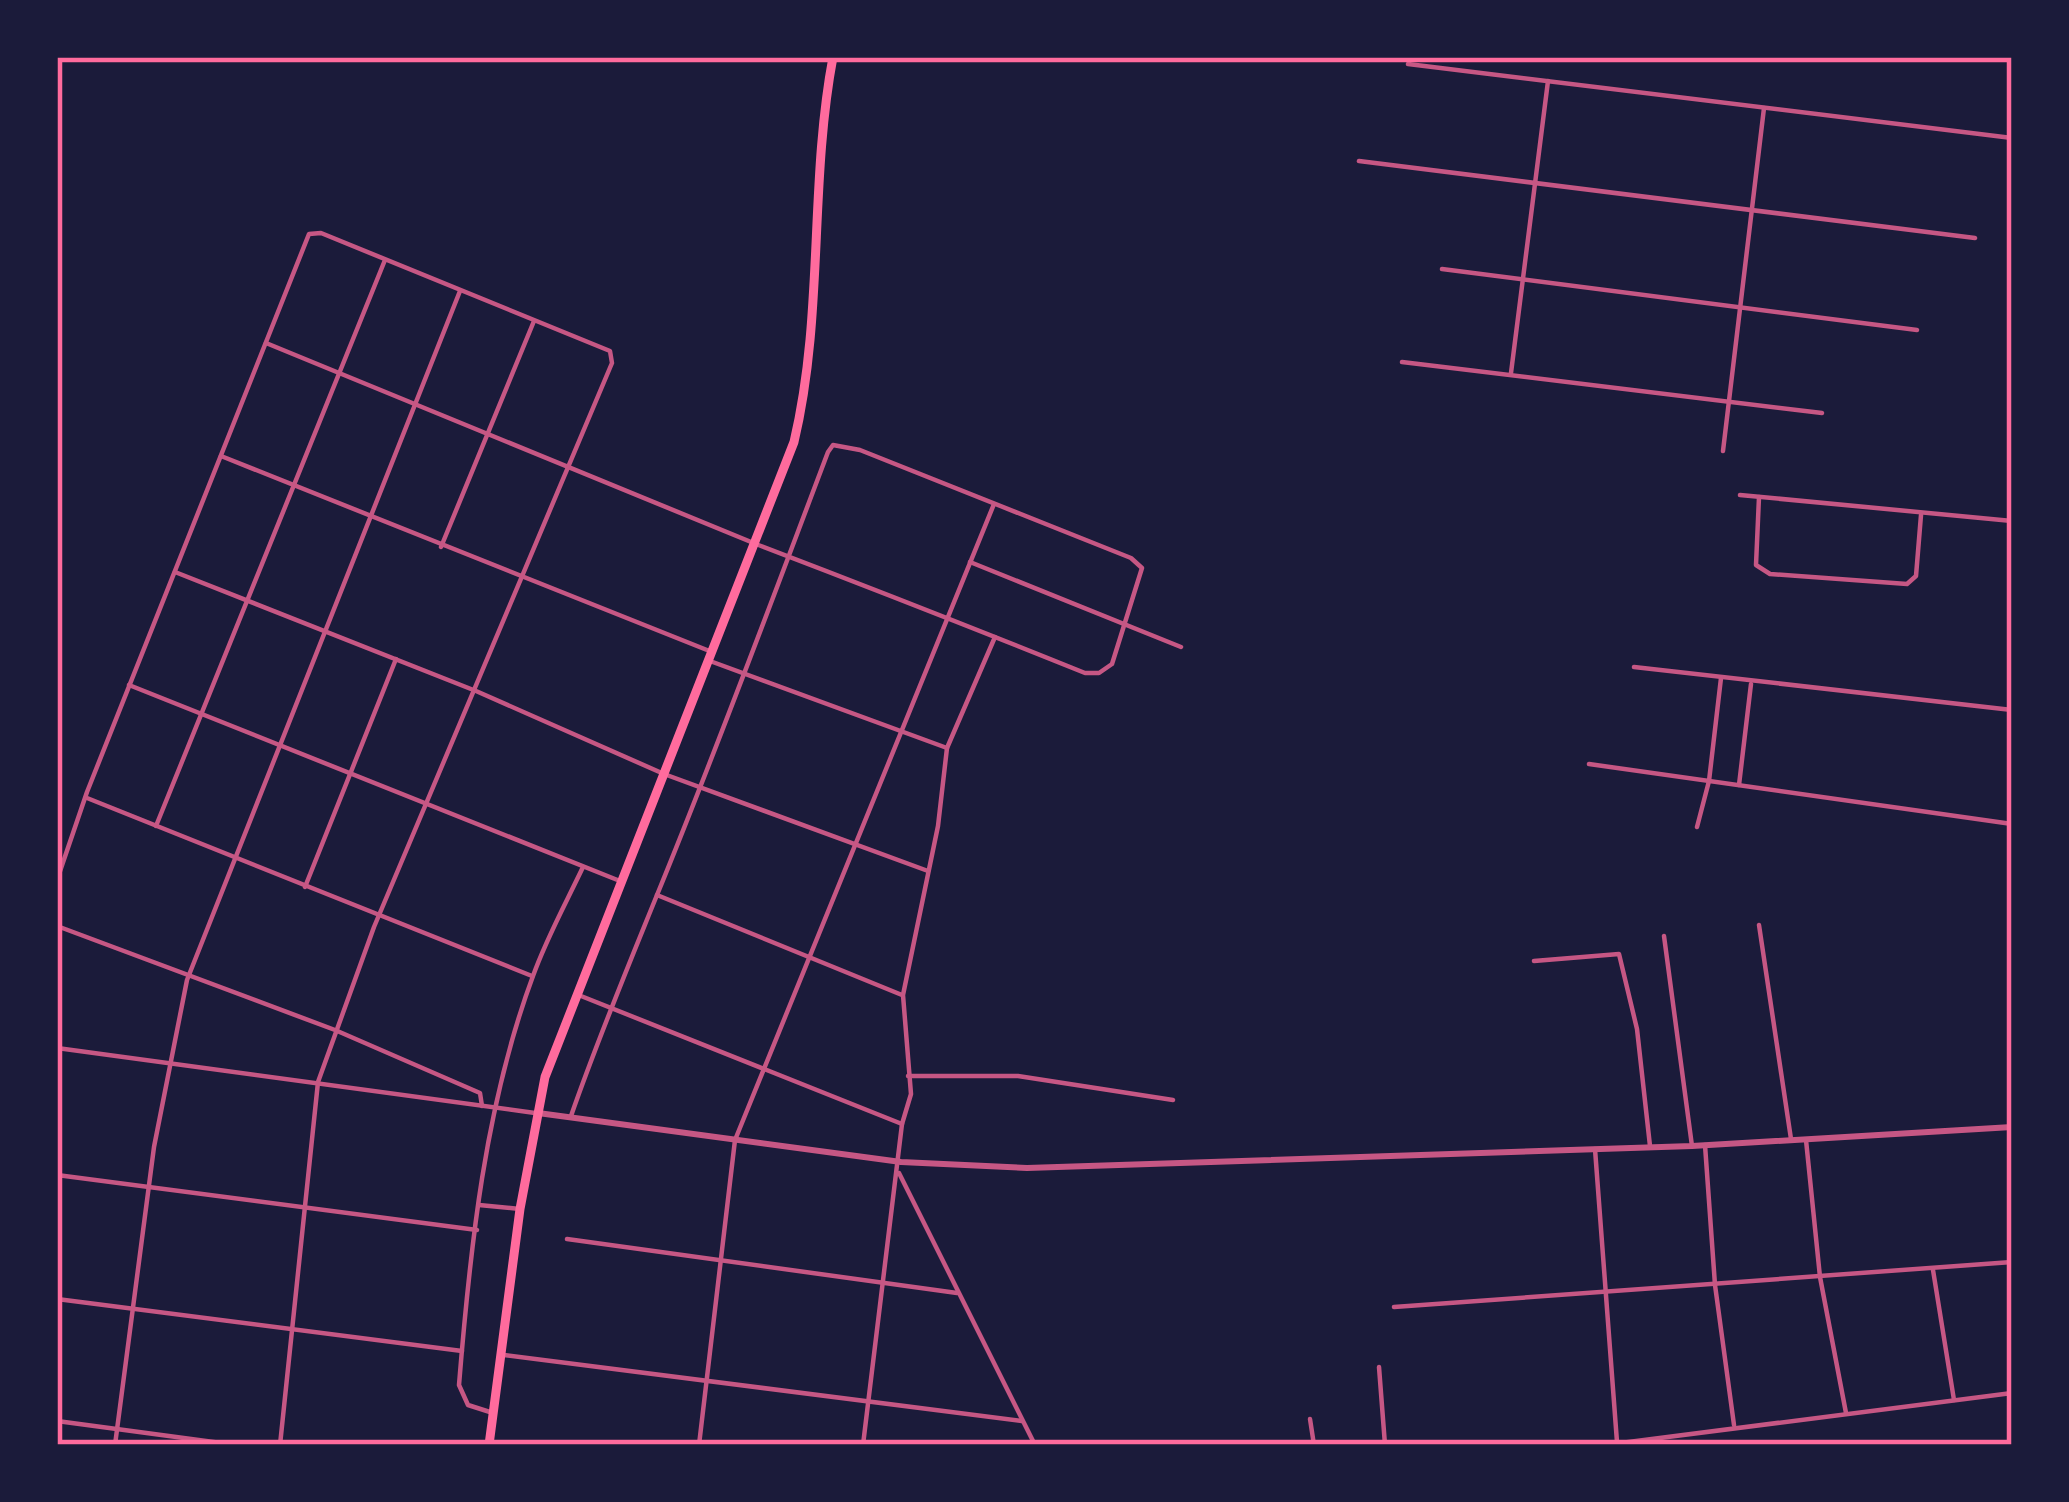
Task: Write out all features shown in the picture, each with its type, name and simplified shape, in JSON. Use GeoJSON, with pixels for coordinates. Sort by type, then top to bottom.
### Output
{"type":"FeatureCollection","features":[{"type":"Feature","properties":{"kind":"highway"},"geometry":{"type":"LineString","coordinates":[[489,1445],[535,1113],[576,993],[756,544],[802,409],[822,118],[833,57]]}},
{"type":"Feature","properties":{"kind":"street"},"geometry":{"type":"LineString","coordinates":[[1408,64],[2012,138]]}},
{"type":"Feature","properties":{"kind":"street"},"geometry":{"type":"LineString","coordinates":[[1510,375],[1548,81]]}},
{"type":"Feature","properties":{"kind":"street"},"geometry":{"type":"LineString","coordinates":[[1723,451],[1764,108]]}},
{"type":"Feature","properties":{"kind":"street"},"geometry":{"type":"LineString","coordinates":[[1359,161],[1975,238]]}},
{"type":"Feature","properties":{"kind":"street"},"geometry":{"type":"LineString","coordinates":[[57,880],[87,792],[310,234],[321,233],[604,348],[612,356],[379,916],[318,1082],[288,1330],[280,1445]]}},
{"type":"Feature","properties":{"kind":"street"},"geometry":{"type":"LineString","coordinates":[[156,826],[385,260]]}},
{"type":"Feature","properties":{"kind":"street"},"geometry":{"type":"LineString","coordinates":[[1442,269],[1917,330]]}},
{"type":"Feature","properties":{"kind":"street"},"geometry":{"type":"LineString","coordinates":[[115,1445],[168,1064],[188,975],[321,630],[460,291]]}},
{"type":"Feature","properties":{"kind":"street"},"geometry":{"type":"LineString","coordinates":[[441,547],[534,321]]}},
{"type":"Feature","properties":{"kind":"street"},"geometry":{"type":"LineString","coordinates":[[266,343],[756,544],[787,556],[947,617],[1085,674],[1099,673],[1112,664],[1142,573],[1131,558],[860,450],[833,445],[787,556],[657,895],[608,1008],[571,1116]]}},
{"type":"Feature","properties":{"kind":"street"},"geometry":{"type":"LineString","coordinates":[[1402,362],[1822,413]]}},
{"type":"Feature","properties":{"kind":"street"},"geometry":{"type":"LineString","coordinates":[[221,456],[745,674],[947,748]]}},
{"type":"Feature","properties":{"kind":"street"},"geometry":{"type":"LineString","coordinates":[[1740,495],[2012,521]]}},
{"type":"Feature","properties":{"kind":"street"},"geometry":{"type":"LineString","coordinates":[[1759,497],[1755,557],[1759,569],[1770,574],[1907,584],[1916,577],[1921,515]]}},
{"type":"Feature","properties":{"kind":"street"},"geometry":{"type":"LineString","coordinates":[[699,1445],[735,1140],[994,504]]}},
{"type":"Feature","properties":{"kind":"street"},"geometry":{"type":"LineString","coordinates":[[970,562],[1181,647]]}},
{"type":"Feature","properties":{"kind":"street"},"geometry":{"type":"LineString","coordinates":[[174,572],[476,691],[664,774],[928,871]]}},
{"type":"Feature","properties":{"kind":"street"},"geometry":{"type":"LineString","coordinates":[[863,1445],[902,1124],[910,1110],[903,995],[947,748],[995,637]]}},
{"type":"Feature","properties":{"kind":"street"},"geometry":{"type":"LineString","coordinates":[[304,887],[396,659]]}},
{"type":"Feature","properties":{"kind":"street"},"geometry":{"type":"LineString","coordinates":[[1634,668],[2012,710]]}},
{"type":"Feature","properties":{"kind":"street"},"geometry":{"type":"LineString","coordinates":[[1697,826],[1709,781],[1721,678]]}},
{"type":"Feature","properties":{"kind":"street"},"geometry":{"type":"LineString","coordinates":[[1739,785],[1751,681]]}},
{"type":"Feature","properties":{"kind":"street"},"geometry":{"type":"LineString","coordinates":[[129,685],[621,881]]}},
{"type":"Feature","properties":{"kind":"street"},"geometry":{"type":"LineString","coordinates":[[1588,764],[2012,824]]}},
{"type":"Feature","properties":{"kind":"street"},"geometry":{"type":"LineString","coordinates":[[87,792],[88,800],[532,976]]}},
{"type":"Feature","properties":{"kind":"street"},"geometry":{"type":"LineString","coordinates":[[493,1413],[463,1399],[462,1351],[479,1205],[496,1108],[532,976],[583,867]]}},
{"type":"Feature","properties":{"kind":"street"},"geometry":{"type":"LineString","coordinates":[[657,895],[903,995]]}},
{"type":"Feature","properties":{"kind":"street"},"geometry":{"type":"LineString","coordinates":[[1759,925],[1791,1141]]}},
{"type":"Feature","properties":{"kind":"street"},"geometry":{"type":"LineString","coordinates":[[57,926],[335,1030],[480,1093],[482,1106]]}},
{"type":"Feature","properties":{"kind":"street"},"geometry":{"type":"LineString","coordinates":[[1664,936],[1692,1145]]}},
{"type":"Feature","properties":{"kind":"street"},"geometry":{"type":"LineString","coordinates":[[1534,961],[1618,954],[1636,1029],[1650,1146]]}},
{"type":"Feature","properties":{"kind":"street"},"geometry":{"type":"LineString","coordinates":[[576,993],[902,1124]]}},
{"type":"Feature","properties":{"kind":"street"},"geometry":{"type":"LineString","coordinates":[[57,1048],[901,1162],[1103,1167],[1705,1145],[2012,1127]]}},
{"type":"Feature","properties":{"kind":"street"},"geometry":{"type":"LineString","coordinates":[[908,1076],[1018,1076],[1173,1100]]}},
{"type":"Feature","properties":{"kind":"street"},"geometry":{"type":"LineString","coordinates":[[1805,1140],[1820,1276],[1846,1414]]}},
{"type":"Feature","properties":{"kind":"street"},"geometry":{"type":"LineString","coordinates":[[1705,1145],[1715,1285],[1735,1428]]}},
{"type":"Feature","properties":{"kind":"street"},"geometry":{"type":"LineString","coordinates":[[1594,1149],[1617,1443]]}},
{"type":"Feature","properties":{"kind":"street"},"geometry":{"type":"LineString","coordinates":[[899,1172],[1035,1445]]}},
{"type":"Feature","properties":{"kind":"street"},"geometry":{"type":"LineString","coordinates":[[57,1175],[477,1230]]}},
{"type":"Feature","properties":{"kind":"street"},"geometry":{"type":"LineString","coordinates":[[479,1205],[520,1209]]}},
{"type":"Feature","properties":{"kind":"street"},"geometry":{"type":"LineString","coordinates":[[567,1239],[957,1293]]}},
{"type":"Feature","properties":{"kind":"street"},"geometry":{"type":"LineString","coordinates":[[1394,1307],[2012,1262]]}},
{"type":"Feature","properties":{"kind":"street"},"geometry":{"type":"LineString","coordinates":[[1933,1267],[1954,1400]]}},
{"type":"Feature","properties":{"kind":"street"},"geometry":{"type":"LineString","coordinates":[[57,1299],[462,1351]]}},
{"type":"Feature","properties":{"kind":"street"},"geometry":{"type":"LineString","coordinates":[[500,1354],[1022,1421]]}},
{"type":"Feature","properties":{"kind":"street"},"geometry":{"type":"LineString","coordinates":[[1379,1367],[1385,1445]]}},
{"type":"Feature","properties":{"kind":"street"},"geometry":{"type":"LineString","coordinates":[[1605,1445],[2012,1393]]}},
{"type":"Feature","properties":{"kind":"street"},"geometry":{"type":"LineString","coordinates":[[1310,1419],[1314,1445]]}},
{"type":"Feature","properties":{"kind":"street"},"geometry":{"type":"LineString","coordinates":[[57,1421],[236,1445]]}}]}
